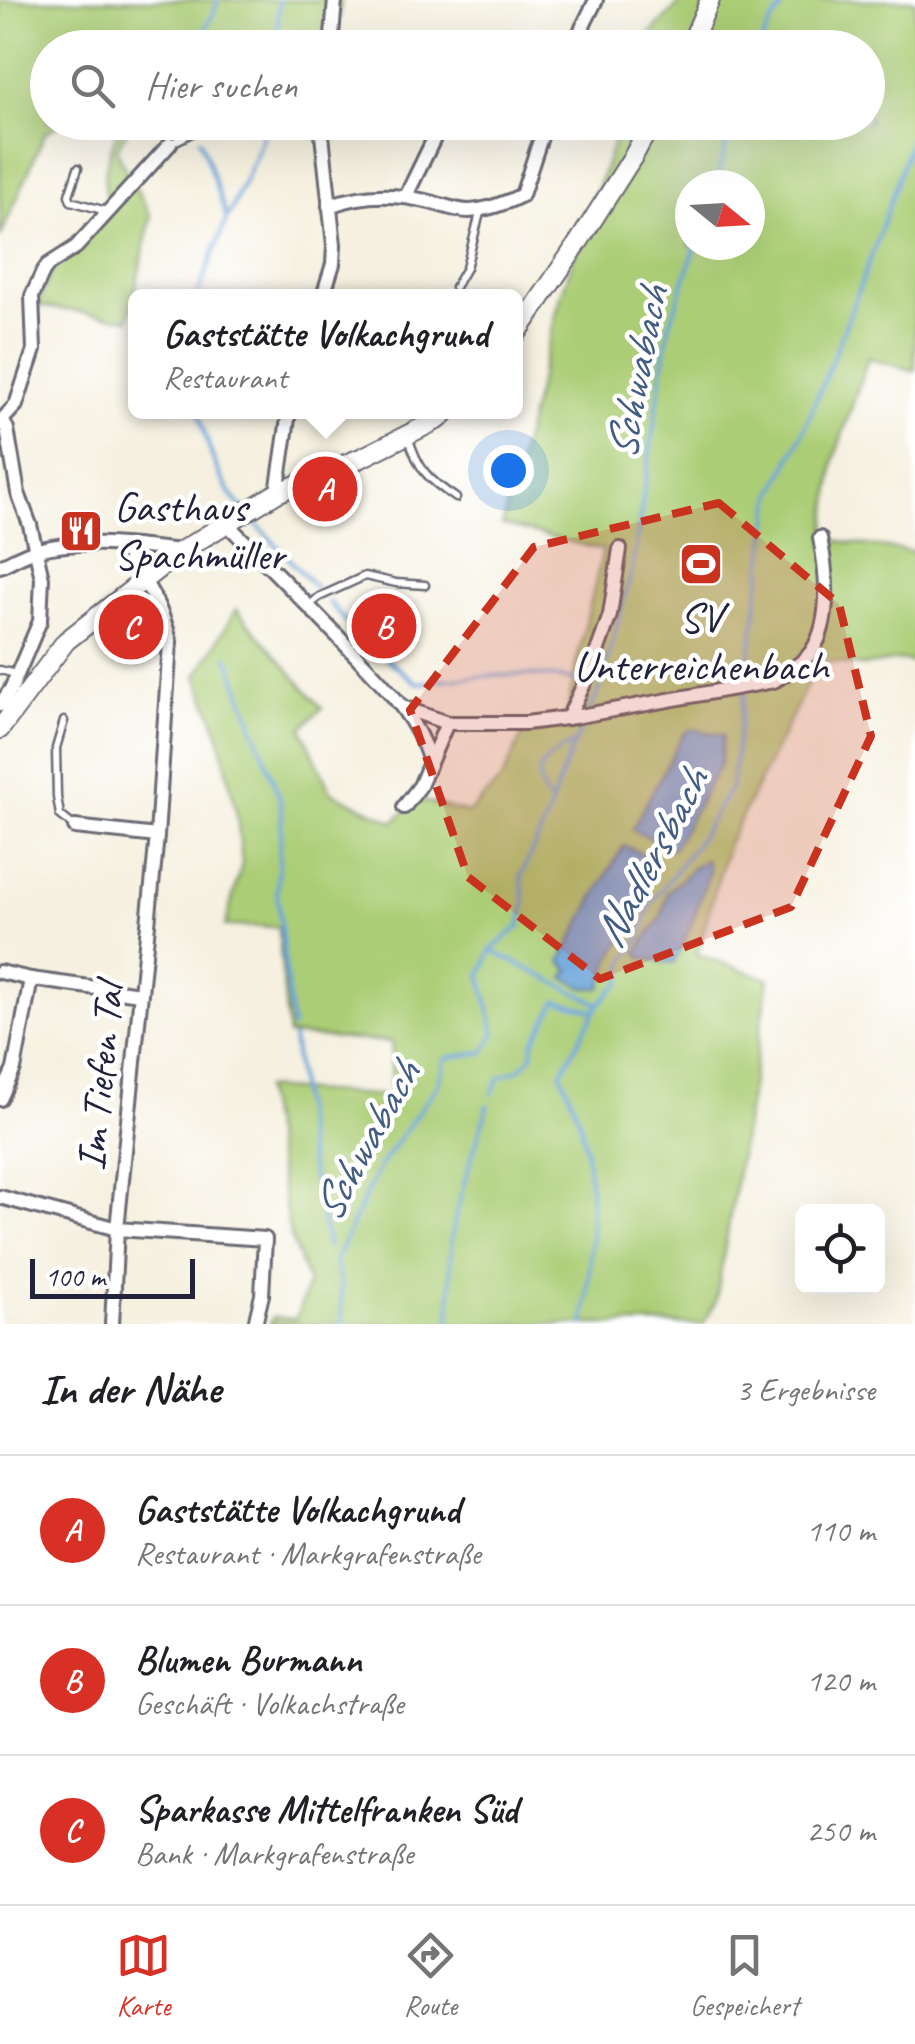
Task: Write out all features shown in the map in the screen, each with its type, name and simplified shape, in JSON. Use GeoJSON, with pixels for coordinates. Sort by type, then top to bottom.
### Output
{"type":"FeatureCollection","features":[{"type":"Feature","properties":{"kind":"main road"},"geometry":{"type":"LineString","coordinates":[[697,30],[710,0]]}},
{"type":"Feature","properties":{"kind":"main road"},"geometry":{"type":"LineString","coordinates":[[523,324],[641,140]]}},
{"type":"Feature","properties":{"kind":"main road"},"geometry":{"type":"LineString","coordinates":[[0,729],[66,641],[181,551],[277,493],[363,458],[439,419]]}},
{"type":"Feature","properties":{"kind":"street"},"geometry":{"type":"LineString","coordinates":[[332,30],[335,0]]}},
{"type":"Feature","properties":{"kind":"street"},"geometry":{"type":"LineString","coordinates":[[581,30],[596,0]]}},
{"type":"Feature","properties":{"kind":"street"},"geometry":{"type":"LineString","coordinates":[[324,140],[334,245],[334,264],[326,289]]}},
{"type":"Feature","properties":{"kind":"street"},"geometry":{"type":"LineString","coordinates":[[406,196],[433,140]]}},
{"type":"Feature","properties":{"kind":"street"},"geometry":{"type":"LineString","coordinates":[[329,206],[368,196],[406,196],[467,211],[512,200],[522,196],[540,140]]}},
{"type":"Feature","properties":{"kind":"street"},"geometry":{"type":"LineString","coordinates":[[0,705],[11,689],[40,621],[42,578],[1,419],[16,405],[34,350],[32,296],[48,265],[76,247],[170,144]]}},
{"type":"Feature","properties":{"kind":"street"},"geometry":{"type":"LineString","coordinates":[[277,493],[288,419]]}},
{"type":"Feature","properties":{"kind":"street"},"geometry":{"type":"LineString","coordinates":[[229,522],[404,708],[422,736],[430,761]]}},
{"type":"Feature","properties":{"kind":"street"},"geometry":{"type":"LineString","coordinates":[[404,708],[447,723],[526,723],[774,681],[810,654],[819,636],[824,604],[820,538]]}},
{"type":"Feature","properties":{"kind":"street"},"geometry":{"type":"LineString","coordinates":[[0,566],[36,550],[88,544],[181,551]]}},
{"type":"Feature","properties":{"kind":"street","name":"Im Tiefen Tal"},"geometry":{"type":"LineString","coordinates":[[112,1324],[117,1228],[156,836],[170,642],[166,621],[122,545]]}},
{"type":"Feature","properties":{"kind":"street"},"geometry":{"type":"LineString","coordinates":[[571,718],[610,615],[620,549]]}},
{"type":"Feature","properties":{"kind":"street"},"geometry":{"type":"LineString","coordinates":[[404,807],[420,786],[447,723]]}},
{"type":"Feature","properties":{"kind":"street"},"geometry":{"type":"LineString","coordinates":[[75,827],[156,836]]}},
{"type":"Feature","properties":{"kind":"street"},"geometry":{"type":"LineString","coordinates":[[0,972],[31,980],[140,994]]}},
{"type":"Feature","properties":{"kind":"street"},"geometry":{"type":"LineString","coordinates":[[0,1100],[14,1069],[31,980]]}},
{"type":"Feature","properties":{"kind":"street"},"geometry":{"type":"LineString","coordinates":[[0,1196],[117,1228],[264,1238],[262,1295],[256,1324]]}},
{"type":"Feature","properties":{"kind":"lane"},"geometry":{"type":"LineString","coordinates":[[170,144],[178,140]]}},
{"type":"Feature","properties":{"kind":"lane"},"geometry":{"type":"LineString","coordinates":[[78,168],[71,200],[108,212]]}},
{"type":"Feature","properties":{"kind":"lane"},"geometry":{"type":"LineString","coordinates":[[456,287],[466,268],[481,208]]}},
{"type":"Feature","properties":{"kind":"lane"},"geometry":{"type":"LineString","coordinates":[[408,435],[415,459],[429,480],[456,498]]}},
{"type":"Feature","properties":{"kind":"lane"},"geometry":{"type":"LineString","coordinates":[[309,606],[365,576],[425,586]]}},
{"type":"Feature","properties":{"kind":"lane"},"geometry":{"type":"LineString","coordinates":[[0,670],[17,675]]}},
{"type":"Feature","properties":{"kind":"lane"},"geometry":{"type":"LineString","coordinates":[[64,722],[56,748],[58,797],[60,815],[75,827]]}},
{"type":"Feature","properties":{"kind":"highlighted area"},"geometry":{"type":"Polygon","coordinates":[[[719,503],[839,604],[871,736],[791,907],[600,979],[468,877],[410,710],[534,547],[719,503]]]}},
{"type":"Feature","properties":{"kind":"green space"},"geometry":{"type":"Polygon","coordinates":[[[0,0],[341,0],[338,30],[30,30],[30,140],[42,140],[0,238],[0,0]]]}},
{"type":"Feature","properties":{"kind":"green space"},"geometry":{"type":"Polygon","coordinates":[[[683,0],[915,0],[915,371],[868,358],[834,460],[825,539],[915,552],[915,663],[899,660],[862,666],[820,660],[728,844],[697,954],[769,979],[716,1301],[703,1324],[270,1324],[273,1317],[296,1319],[308,1283],[290,1235],[264,1088],[390,1096],[392,1042],[288,1035],[278,927],[225,926],[242,863],[237,815],[218,730],[197,676],[236,609],[322,708],[302,728],[331,792],[394,822],[416,799],[468,813],[502,779],[524,731],[566,722],[603,550],[502,525],[561,295],[614,140],[885,140],[885,30],[654,30],[683,0]]]}},
{"type":"Feature","properties":{"kind":"green space"},"geometry":{"type":"Polygon","coordinates":[[[114,140],[122,140],[117,149],[120,159],[151,216],[135,289],[128,289],[128,319],[38,306],[52,268],[112,210],[105,189],[114,140]]]}},
{"type":"Feature","properties":{"kind":"water"},"geometry":{"type":"Polygon","coordinates":[[[691,729],[723,735],[720,764],[673,849],[632,830],[683,735],[691,729]]]}},
{"type":"Feature","properties":{"kind":"water"},"geometry":{"type":"Polygon","coordinates":[[[624,846],[656,859],[658,865],[635,903],[630,926],[612,956],[601,988],[585,988],[564,977],[570,970],[561,961],[624,846]]]}},
{"type":"Feature","properties":{"kind":"water"},"geometry":{"type":"Polygon","coordinates":[[[706,859],[709,873],[674,963],[642,958],[637,952],[661,917],[668,892],[706,859]]]}},
{"type":"Feature","properties":{"kind":"waterway"},"geometry":{"type":"LineString","coordinates":[[204,30],[218,0]]}},
{"type":"Feature","properties":{"kind":"waterway"},"geometry":{"type":"LineString","coordinates":[[278,30],[279,0]]}},
{"type":"Feature","properties":{"kind":"waterway","name":"Schwabach"},"geometry":{"type":"LineString","coordinates":[[767,30],[785,0]]}},
{"type":"Feature","properties":{"kind":"waterway","name":"Nadlersbach"},"geometry":{"type":"LineString","coordinates":[[584,1324],[591,1252],[589,1178],[580,1124],[561,1073],[599,1004],[621,982],[625,961],[639,939],[651,904],[700,838],[731,787],[773,494],[830,366],[915,127]]}},
{"type":"Feature","properties":{"kind":"waterway"},"geometry":{"type":"LineString","coordinates":[[200,140],[227,218],[200,289]]}},
{"type":"Feature","properties":{"kind":"waterway"},"geometry":{"type":"LineString","coordinates":[[229,215],[261,140]]}},
{"type":"Feature","properties":{"kind":"waterway","name":"Schwabach"},"geometry":{"type":"LineString","coordinates":[[719,170],[728,140]]}},
{"type":"Feature","properties":{"kind":"waterway","name":"Schwabach"},"geometry":{"type":"LineString","coordinates":[[589,712],[600,687],[632,570],[669,327],[691,260]]}},
{"type":"Feature","properties":{"kind":"waterway"},"geometry":{"type":"LineString","coordinates":[[201,419],[220,475],[242,508]]}},
{"type":"Feature","properties":{"kind":"waterway"},"geometry":{"type":"LineString","coordinates":[[248,515],[316,588]]}},
{"type":"Feature","properties":{"kind":"waterway"},"geometry":{"type":"LineString","coordinates":[[329,602],[359,637],[417,683],[517,675],[576,681]]}},
{"type":"Feature","properties":{"kind":"waterway"},"geometry":{"type":"LineString","coordinates":[[228,657],[280,799],[277,891],[292,1028]]}},
{"type":"Feature","properties":{"kind":"waterway","name":"Schwabach"},"geometry":{"type":"LineString","coordinates":[[342,1324],[341,1286],[335,1261],[379,1167],[437,1086],[446,1058],[484,1052],[495,1034],[481,975],[491,950],[520,926],[525,904],[521,875],[585,720]]}},
{"type":"Feature","properties":{"kind":"waterway","name":"Schwabach"},"geometry":{"type":"LineString","coordinates":[[551,804],[540,782],[542,766],[575,743]]}},
{"type":"Feature","properties":{"kind":"waterway"},"geometry":{"type":"LineString","coordinates":[[492,951],[599,1004]]}},
{"type":"Feature","properties":{"kind":"waterway"},"geometry":{"type":"LineString","coordinates":[[492,1093],[499,1078],[520,1069],[532,1056],[533,1043],[557,1001],[595,1011]]}},
{"type":"Feature","properties":{"kind":"waterway"},"geometry":{"type":"LineString","coordinates":[[293,1038],[307,1150],[328,1247]]}},
{"type":"Feature","properties":{"kind":"waterway"},"geometry":{"type":"LineString","coordinates":[[449,1324],[453,1228],[488,1105]]}},
{"type":"Feature","properties":{"kind":"place","name":"Gaststätte Volkachgrund"},"geometry":{"type":"Point","coordinates":[325,489]}},
{"type":"Feature","properties":{"kind":"place","name":"Gasthaus Spachmüller"},"geometry":{"type":"Point","coordinates":[81,531]}},
{"type":"Feature","properties":{"kind":"place","name":"SV Unterreichenbach"},"geometry":{"type":"Point","coordinates":[701,564]}},
{"type":"Feature","properties":{"kind":"place","name":"Blumen Burmann"},"geometry":{"type":"Point","coordinates":[384,626]}},
{"type":"Feature","properties":{"kind":"place","name":"Sparkasse Mittelfranken Süd"},"geometry":{"type":"Point","coordinates":[131,627]}}]}
